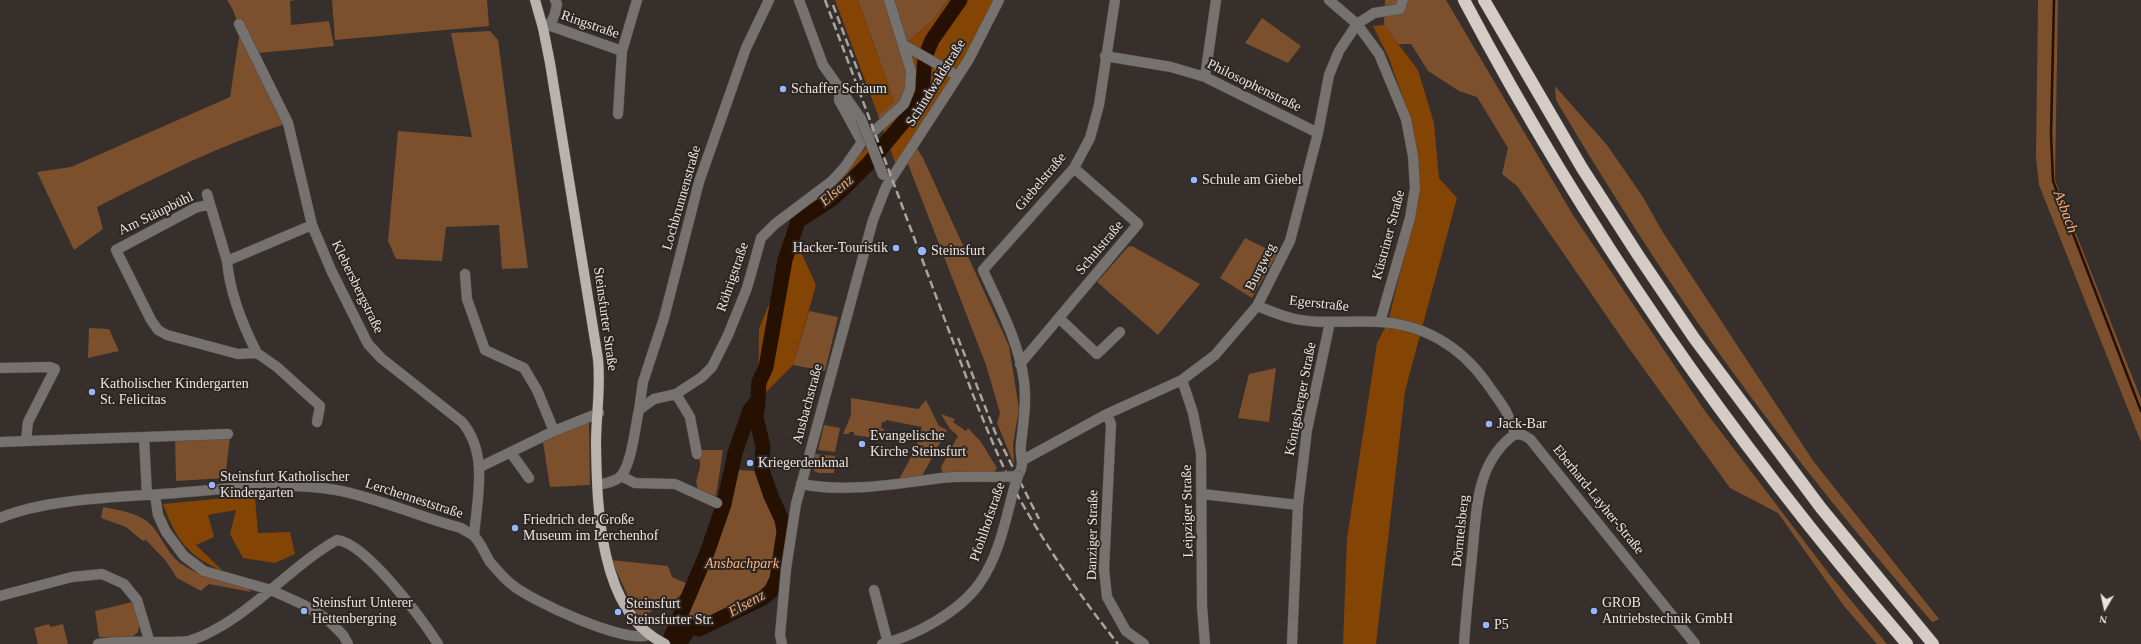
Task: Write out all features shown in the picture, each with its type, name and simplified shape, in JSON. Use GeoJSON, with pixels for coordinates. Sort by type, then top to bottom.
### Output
{"type":"FeatureCollection","features":[{"type":"Feature","properties":{"kind":"highway"},"geometry":{"type":"LineString","coordinates":[[1464,0],[1566,179],[1622,266],[1679,350],[1782,489],[1907,644]]}},
{"type":"Feature","properties":{"kind":"highway"},"geometry":{"type":"LineString","coordinates":[[1484,0],[1582,168],[1694,338],[1818,503],[1934,644]]}},
{"type":"Feature","properties":{"kind":"main road","name":"Steinsfurter Straße"},"geometry":{"type":"LineString","coordinates":[[535,0],[546,27],[596,337],[600,385],[596,443],[602,536],[610,569],[627,609],[643,640]]}},
{"type":"Feature","properties":{"kind":"main road"},"geometry":{"type":"LineString","coordinates":[[643,640],[663,643]]}},
{"type":"Feature","properties":{"kind":"street"},"geometry":{"type":"LineString","coordinates":[[546,27],[554,18],[557,4],[555,0]]}},
{"type":"Feature","properties":{"kind":"street","name":"Ringstraße"},"geometry":{"type":"LineString","coordinates":[[618,114],[622,51],[637,0]]}},
{"type":"Feature","properties":{"kind":"street","name":"Lochbrunnenstraße"},"geometry":{"type":"LineString","coordinates":[[639,410],[642,382],[664,318],[699,182],[746,48],[769,0]]}},
{"type":"Feature","properties":{"kind":"street"},"geometry":{"type":"LineString","coordinates":[[799,0],[823,65],[861,119],[887,177]]}},
{"type":"Feature","properties":{"kind":"street","name":"Röhrigstraße"},"geometry":{"type":"LineString","coordinates":[[639,410],[654,399],[676,394],[702,377],[712,367],[728,335],[747,288],[761,238],[775,224],[832,181],[844,168],[862,142],[904,104],[910,89],[911,71],[889,0]]}},
{"type":"Feature","properties":{"kind":"street","name":"Schindwaldstraße"},"geometry":{"type":"LineString","coordinates":[[887,177],[958,76],[973,52],[999,0]]}},
{"type":"Feature","properties":{"kind":"street","name":"Giebelstraße"},"geometry":{"type":"LineString","coordinates":[[1020,364],[1016,345],[983,270],[1074,168],[1092,131],[1099,105],[1105,56],[1115,0]]}},
{"type":"Feature","properties":{"kind":"street"},"geometry":{"type":"LineString","coordinates":[[1205,77],[1216,0]]}},
{"type":"Feature","properties":{"kind":"street","name":"Küstriner Straße"},"geometry":{"type":"LineString","coordinates":[[1329,0],[1357,24],[1379,54],[1406,119],[1413,156],[1416,188],[1410,218],[1380,322]]}},
{"type":"Feature","properties":{"kind":"street","name":"Burgweg"},"geometry":{"type":"LineString","coordinates":[[1021,468],[1107,414],[1182,380],[1216,355],[1257,306],[1290,241],[1318,133],[1329,75],[1339,51],[1357,24],[1374,13],[1400,9],[1403,0]]}},
{"type":"Feature","properties":{"kind":"street","name":"Klebersbergstraße"},"geometry":{"type":"LineString","coordinates":[[239,24],[288,123],[312,225],[331,270],[368,344],[381,358],[462,422],[470,431],[478,449],[480,467],[474,536]]}},
{"type":"Feature","properties":{"kind":"street","name":"Ringstraße"},"geometry":{"type":"LineString","coordinates":[[546,27],[622,51]]}},
{"type":"Feature","properties":{"kind":"street"},"geometry":{"type":"LineString","coordinates":[[904,45],[920,52],[958,76]]}},
{"type":"Feature","properties":{"kind":"street","name":"Philosophenstraße"},"geometry":{"type":"LineString","coordinates":[[1105,56],[1171,67],[1205,77],[1318,133]]}},
{"type":"Feature","properties":{"kind":"street"},"geometry":{"type":"LineString","coordinates":[[840,88],[839,100],[862,142]]}},
{"type":"Feature","properties":{"kind":"street","name":"Schulstraße"},"geometry":{"type":"LineString","coordinates":[[1020,364],[1138,224],[1074,168]]}},
{"type":"Feature","properties":{"kind":"street","name":"Ansbachstraße"},"geometry":{"type":"LineString","coordinates":[[782,644],[780,635],[786,568],[796,504],[862,259],[873,220],[886,187],[887,177]]}},
{"type":"Feature","properties":{"kind":"street","name":"Am Stäupbühl"},"geometry":{"type":"LineString","coordinates":[[207,194],[227,261],[234,299],[243,325],[257,353],[277,367],[320,406],[317,422]]}},
{"type":"Feature","properties":{"kind":"street","name":"Am Stäupbühl"},"geometry":{"type":"LineString","coordinates":[[210,204],[195,208],[116,250],[151,320],[158,330],[167,335],[238,354],[257,353]]}},
{"type":"Feature","properties":{"kind":"street"},"geometry":{"type":"LineString","coordinates":[[227,261],[312,225]]}},
{"type":"Feature","properties":{"kind":"street"},"geometry":{"type":"LineString","coordinates":[[465,274],[467,299],[485,350],[524,368],[537,390],[554,431]]}},
{"type":"Feature","properties":{"kind":"street","name":"Egerstraße"},"geometry":{"type":"LineString","coordinates":[[1257,306],[1291,318],[1330,322],[1380,322]]}},
{"type":"Feature","properties":{"kind":"street"},"geometry":{"type":"LineString","coordinates":[[1059,318],[1097,354],[1120,332]]}},
{"type":"Feature","properties":{"kind":"street","name":"Königsberger Straße"},"geometry":{"type":"LineString","coordinates":[[1292,644],[1298,505],[1307,430],[1330,322]]}},
{"type":"Feature","properties":{"kind":"street"},"geometry":{"type":"LineString","coordinates":[[1380,322],[1426,331],[1452,346],[1478,371],[1511,416],[1516,434]]}},
{"type":"Feature","properties":{"kind":"street"},"geometry":{"type":"LineString","coordinates":[[801,484],[820,488],[858,488],[943,478],[1000,477],[1021,468],[1020,451],[1024,407],[1024,381],[1020,364]]}},
{"type":"Feature","properties":{"kind":"street"},"geometry":{"type":"LineString","coordinates":[[0,368],[50,367],[55,369],[28,422],[26,441]]}},
{"type":"Feature","properties":{"kind":"street","name":"Leipziger Straße"},"geometry":{"type":"LineString","coordinates":[[1182,380],[1193,413],[1201,453],[1202,606],[1205,644]]}},
{"type":"Feature","properties":{"kind":"street"},"geometry":{"type":"LineString","coordinates":[[676,394],[690,417],[697,454]]}},
{"type":"Feature","properties":{"kind":"street"},"geometry":{"type":"LineString","coordinates":[[598,485],[614,481],[621,476],[626,466],[639,410]]}},
{"type":"Feature","properties":{"kind":"street"},"geometry":{"type":"LineString","coordinates":[[480,467],[554,431],[599,413]]}},
{"type":"Feature","properties":{"kind":"street","name":"Danziger Straße"},"geometry":{"type":"LineString","coordinates":[[1107,414],[1111,424],[1104,569],[1107,597],[1126,631],[1144,644]]}},
{"type":"Feature","properties":{"kind":"street"},"geometry":{"type":"LineString","coordinates":[[0,442],[228,434]]}},
{"type":"Feature","properties":{"kind":"street","name":"Dörntelsberg"},"geometry":{"type":"LineString","coordinates":[[1464,644],[1478,494],[1491,459],[1502,444],[1516,434]]}},
{"type":"Feature","properties":{"kind":"street","name":"Eberhard-Layher-Straße"},"geometry":{"type":"LineString","coordinates":[[1516,434],[1523,435],[1530,439],[1695,644]]}},
{"type":"Feature","properties":{"kind":"street"},"geometry":{"type":"LineString","coordinates":[[144,437],[151,495],[158,516],[166,532],[184,556],[204,571],[271,590],[304,605],[327,620],[343,634],[348,644]]}},
{"type":"Feature","properties":{"kind":"street"},"geometry":{"type":"LineString","coordinates":[[511,453],[529,478]]}},
{"type":"Feature","properties":{"kind":"street","name":"Pfohlhofstraße"},"geometry":{"type":"LineString","coordinates":[[874,590],[885,643],[904,641],[949,613],[979,584],[993,559],[1021,468]]}},
{"type":"Feature","properties":{"kind":"street"},"geometry":{"type":"LineString","coordinates":[[621,476],[635,483],[675,484],[717,503]]}},
{"type":"Feature","properties":{"kind":"street","name":"Lerchenneststraße"},"geometry":{"type":"LineString","coordinates":[[0,518],[54,504],[151,495],[268,488],[308,487],[336,490],[461,528],[474,536],[491,563],[510,584],[537,603],[584,626],[628,640],[643,640]]}},
{"type":"Feature","properties":{"kind":"street"},"geometry":{"type":"LineString","coordinates":[[1202,494],[1298,505]]}},
{"type":"Feature","properties":{"kind":"street"},"geometry":{"type":"LineString","coordinates":[[98,644],[172,644],[204,640],[329,544],[337,540],[344,540],[360,552],[382,573],[423,620],[438,644]]}},
{"type":"Feature","properties":{"kind":"street"},"geometry":{"type":"LineString","coordinates":[[0,596],[72,577],[102,574],[124,584],[137,600],[150,643]]}},
{"type":"Feature","properties":{"kind":"green space"},"geometry":{"type":"Polygon","coordinates":[[[227,0],[296,0],[290,1],[291,25],[329,21],[334,46],[258,53],[288,123],[239,141],[167,172],[97,207],[103,229],[74,250],[37,172],[71,167],[230,97],[240,30],[233,10],[227,0]]]}},
{"type":"Feature","properties":{"kind":"green space"},"geometry":{"type":"Polygon","coordinates":[[[332,0],[487,0],[489,26],[335,40],[332,0]]]}},
{"type":"Feature","properties":{"kind":"green space"},"geometry":{"type":"Polygon","coordinates":[[[858,0],[948,0],[934,19],[904,45],[910,89],[881,124],[878,115],[894,101],[858,0]]]}},
{"type":"Feature","properties":{"kind":"green space"},"geometry":{"type":"Polygon","coordinates":[[[1385,0],[1446,0],[1573,215],[1705,411],[1830,575],[1887,644],[1877,644],[1844,606],[1778,513],[1730,488],[1628,347],[1517,186],[1502,174],[1508,148],[1477,97],[1459,91],[1428,71],[1411,44],[1398,44],[1384,25],[1385,0]]]}},
{"type":"Feature","properties":{"kind":"green space"},"geometry":{"type":"Polygon","coordinates":[[[2038,0],[2058,0],[2055,180],[2141,399],[2141,442],[2039,185],[2036,157],[2038,0]]]}},
{"type":"Feature","properties":{"kind":"green space"},"geometry":{"type":"Polygon","coordinates":[[[1262,18],[1301,46],[1288,63],[1245,43],[1262,18]]]}},
{"type":"Feature","properties":{"kind":"green space"},"geometry":{"type":"Polygon","coordinates":[[[490,31],[498,40],[528,268],[502,269],[499,225],[446,227],[442,261],[396,259],[388,241],[398,131],[472,137],[451,33],[490,31]]]}},
{"type":"Feature","properties":{"kind":"green space"},"geometry":{"type":"Polygon","coordinates":[[[1555,86],[1607,145],[1643,197],[1662,231],[1814,462],[1939,619],[1932,622],[1869,547],[1807,471],[1719,353],[1656,261],[1622,208],[1556,100],[1555,86]]]}},
{"type":"Feature","properties":{"kind":"green space"},"geometry":{"type":"Polygon","coordinates":[[[912,140],[923,158],[1009,346],[1019,409],[1013,444],[1014,464],[997,423],[1000,413],[986,365],[908,164],[902,155],[912,140]]]}},
{"type":"Feature","properties":{"kind":"green space"},"geometry":{"type":"Polygon","coordinates":[[[1245,238],[1277,254],[1252,298],[1220,278],[1245,238]]]}},
{"type":"Feature","properties":{"kind":"green space"},"geometry":{"type":"Polygon","coordinates":[[[1132,246],[1200,284],[1158,335],[1097,282],[1128,247],[1132,246]]]}},
{"type":"Feature","properties":{"kind":"green space"},"geometry":{"type":"Polygon","coordinates":[[[809,311],[838,317],[825,371],[793,365],[809,311]]]}},
{"type":"Feature","properties":{"kind":"green space"},"geometry":{"type":"Polygon","coordinates":[[[89,328],[109,329],[119,351],[88,358],[89,328]]]}},
{"type":"Feature","properties":{"kind":"green space"},"geometry":{"type":"Polygon","coordinates":[[[1276,368],[1269,422],[1238,418],[1249,374],[1276,368]]]}},
{"type":"Feature","properties":{"kind":"green space"},"geometry":{"type":"Polygon","coordinates":[[[851,398],[918,409],[926,400],[939,426],[947,430],[922,476],[898,481],[916,448],[922,427],[886,420],[885,422],[882,422],[881,428],[884,429],[884,436],[876,435],[875,438],[854,435],[854,432],[843,434],[851,415],[851,398]]]}},
{"type":"Feature","properties":{"kind":"green space"},"geometry":{"type":"Polygon","coordinates":[[[941,414],[955,419],[953,422],[966,431],[968,428],[981,442],[997,468],[994,472],[943,475],[941,467],[958,436],[950,429],[941,414]]]}},
{"type":"Feature","properties":{"kind":"green space"},"geometry":{"type":"Polygon","coordinates":[[[589,420],[590,485],[550,487],[543,442],[589,420]]]}},
{"type":"Feature","properties":{"kind":"green space"},"geometry":{"type":"Polygon","coordinates":[[[824,425],[840,428],[835,452],[818,450],[824,425]]]}},
{"type":"Feature","properties":{"kind":"green space"},"geometry":{"type":"Polygon","coordinates":[[[230,437],[225,478],[176,481],[175,438],[230,437]]]}},
{"type":"Feature","properties":{"kind":"green space"},"geometry":{"type":"Polygon","coordinates":[[[699,450],[723,450],[716,496],[698,490],[696,482],[700,467],[699,450]]]}},
{"type":"Feature","properties":{"kind":"green space"},"geometry":{"type":"Polygon","coordinates":[[[815,454],[835,456],[834,473],[819,473],[814,471],[813,464],[815,454]]]}},
{"type":"Feature","properties":{"kind":"green space","name":"Ansbachpark"},"geometry":{"type":"Polygon","coordinates":[[[739,470],[759,471],[775,508],[782,530],[783,536],[779,560],[771,585],[769,590],[685,629],[677,629],[698,582],[739,470]]]}},
{"type":"Feature","properties":{"kind":"green space"},"geometry":{"type":"Polygon","coordinates":[[[103,507],[121,510],[148,522],[157,532],[175,559],[187,568],[213,578],[248,588],[251,592],[209,584],[201,591],[177,578],[166,561],[146,540],[143,541],[126,527],[101,518],[103,507]]]}},
{"type":"Feature","properties":{"kind":"green space"},"geometry":{"type":"Polygon","coordinates":[[[611,560],[668,566],[672,577],[690,585],[672,604],[668,600],[641,618],[639,614],[637,615],[611,560]]]}},
{"type":"Feature","properties":{"kind":"green space"},"geometry":{"type":"Polygon","coordinates":[[[132,602],[140,622],[138,632],[132,637],[99,637],[95,611],[132,602]]]}},
{"type":"Feature","properties":{"kind":"green space"},"geometry":{"type":"Polygon","coordinates":[[[49,624],[51,627],[63,624],[68,644],[38,644],[34,628],[49,624]]]}},
{"type":"Feature","properties":{"kind":"shaded area"},"geometry":{"type":"Polygon","coordinates":[[[835,0],[858,0],[894,101],[878,115],[835,0]]]}},
{"type":"Feature","properties":{"kind":"shaded area"},"geometry":{"type":"Polygon","coordinates":[[[948,0],[995,0],[962,63],[896,165],[881,124],[910,89],[904,45],[934,19],[948,0]]]}},
{"type":"Feature","properties":{"kind":"shaded area"},"geometry":{"type":"Polygon","coordinates":[[[1384,25],[1418,70],[1434,123],[1439,178],[1457,198],[1405,391],[1376,644],[1343,644],[1347,538],[1377,343],[1388,322],[1417,204],[1410,117],[1388,56],[1373,26],[1384,25]]]}},
{"type":"Feature","properties":{"kind":"shaded area"},"geometry":{"type":"Polygon","coordinates":[[[868,146],[875,162],[841,192],[803,216],[795,239],[784,236],[818,196],[868,146]]]}},
{"type":"Feature","properties":{"kind":"shaded area"},"geometry":{"type":"Polygon","coordinates":[[[795,239],[816,285],[793,365],[758,400],[759,329],[795,239]]]}},
{"type":"Feature","properties":{"kind":"shaded area"},"geometry":{"type":"Polygon","coordinates":[[[225,498],[255,498],[258,533],[290,532],[295,554],[275,563],[243,558],[230,534],[236,510],[208,515],[214,537],[196,545],[224,572],[201,560],[192,553],[185,546],[173,528],[163,504],[225,498]]]}},
{"type":"Feature","properties":{"kind":"waterway","name":"Elsenz"},"geometry":{"type":"LineString","coordinates":[[668,644],[707,553],[724,504],[735,453],[750,410],[758,400],[759,382],[766,367],[785,260],[798,221],[832,199],[847,185],[868,164],[916,107],[922,93],[925,57],[932,40],[960,0]]}},
{"type":"Feature","properties":{"kind":"waterway","name":"Asbach"},"geometry":{"type":"LineString","coordinates":[[2054,0],[2051,134],[2053,181],[2141,411]]}},
{"type":"Feature","properties":{"kind":"waterway","name":"Elsenz"},"geometry":{"type":"LineString","coordinates":[[679,644],[689,629],[694,627],[699,629],[763,598],[771,591],[777,579],[784,531],[782,520],[771,496],[762,470],[763,447],[756,417],[758,401]]}},
{"type":"Feature","properties":{"kind":"railway"},"geometry":{"type":"LineString","coordinates":[[825,0],[973,395],[1000,460],[1019,498],[1054,555],[1118,644]]}},
{"type":"Feature","properties":{"kind":"railway"},"geometry":{"type":"LineString","coordinates":[[833,5],[867,95]]}},
{"type":"Feature","properties":{"kind":"railway"},"geometry":{"type":"LineString","coordinates":[[958,338],[995,432],[1039,519]]}},
{"type":"Feature","properties":{"kind":"place","name":"Schaffer Schaum"},"geometry":{"type":"Point","coordinates":[783,89]}},
{"type":"Feature","properties":{"kind":"place","name":"Schule am Giebel"},"geometry":{"type":"Point","coordinates":[1194,180]}},
{"type":"Feature","properties":{"kind":"place","name":"Hacker-Touristik"},"geometry":{"type":"Point","coordinates":[896,248]}},
{"type":"Feature","properties":{"kind":"place","name":"Steinsfurt"},"geometry":{"type":"Point","coordinates":[922,251]}},
{"type":"Feature","properties":{"kind":"place","name":"Katholischer Kindergarten St. Felicitas"},"geometry":{"type":"Point","coordinates":[92,392]}},
{"type":"Feature","properties":{"kind":"place","name":"Jack-Bar"},"geometry":{"type":"Point","coordinates":[1489,424]}},
{"type":"Feature","properties":{"kind":"place","name":"Evangelische Kirche Steinsfurt"},"geometry":{"type":"Point","coordinates":[862,444]}},
{"type":"Feature","properties":{"kind":"place","name":"Kriegerdenkmal"},"geometry":{"type":"Point","coordinates":[750,463]}},
{"type":"Feature","properties":{"kind":"place","name":"Steinsfurt Katholischer Kindergarten"},"geometry":{"type":"Point","coordinates":[212,485]}},
{"type":"Feature","properties":{"kind":"place","name":"Friedrich der Große Museum im Lerchenhof"},"geometry":{"type":"Point","coordinates":[515,528]}},
{"type":"Feature","properties":{"kind":"place","name":"Steinsfurt Unterer Hettenbergring"},"geometry":{"type":"Point","coordinates":[304,611]}},
{"type":"Feature","properties":{"kind":"place","name":"GROB Antriebstechnik GmbH"},"geometry":{"type":"Point","coordinates":[1594,611]}},
{"type":"Feature","properties":{"kind":"place","name":"Steinsfurt Steinsfurter Str."},"geometry":{"type":"Point","coordinates":[618,612]}},
{"type":"Feature","properties":{"kind":"place","name":"P5"},"geometry":{"type":"Point","coordinates":[1486,625]}}]}
